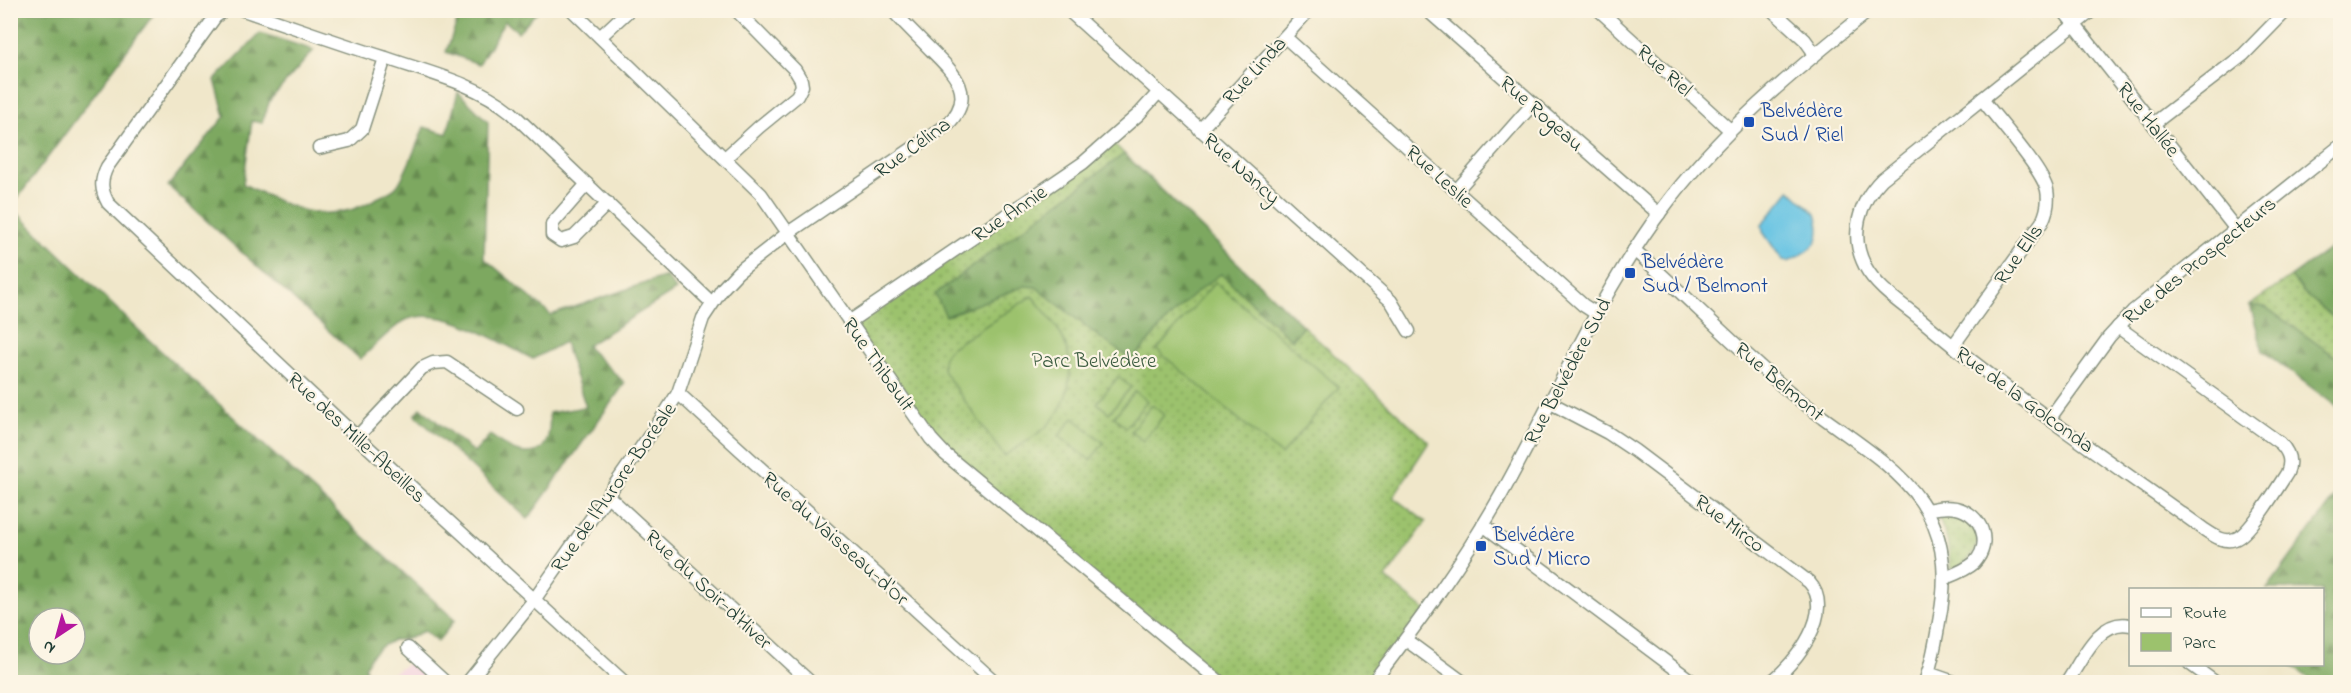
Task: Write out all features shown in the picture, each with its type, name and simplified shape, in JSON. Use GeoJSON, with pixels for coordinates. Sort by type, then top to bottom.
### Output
{"type":"FeatureCollection","features":[{"type":"Feature","properties":{"kind":"street","name":"Rue des Mille-Abeilles"},"geometry":{"type":"LineString","coordinates":[[224,10],[215,16],[107,167],[101,183],[103,193],[115,211],[357,438],[624,682]]}},
{"type":"Feature","properties":{"kind":"street"},"geometry":{"type":"LineString","coordinates":[[243,10],[481,91],[511,112],[712,303]]}},
{"type":"Feature","properties":{"kind":"street","name":"Rue Thibault"},"geometry":{"type":"LineString","coordinates":[[572,10],[761,194],[931,439],[945,454],[1220,682]]}},
{"type":"Feature","properties":{"kind":"street"},"geometry":{"type":"LineString","coordinates":[[600,37],[629,10]]}},
{"type":"Feature","properties":{"kind":"street"},"geometry":{"type":"LineString","coordinates":[[725,158],[797,96],[802,86],[795,70],[736,10]]}},
{"type":"Feature","properties":{"kind":"street","name":"Rue Célina"},"geometry":{"type":"LineString","coordinates":[[788,233],[946,125],[955,117],[960,108],[961,88],[953,72],[892,10]]}},
{"type":"Feature","properties":{"kind":"street","name":"Rue Nancy"},"geometry":{"type":"LineString","coordinates":[[1068,10],[1391,301],[1409,331]]}},
{"type":"Feature","properties":{"kind":"street","name":"Rue Linda"},"geometry":{"type":"LineString","coordinates":[[1200,130],[1309,10]]}},
{"type":"Feature","properties":{"kind":"street","name":"Rue Rogeau"},"geometry":{"type":"LineString","coordinates":[[1427,10],[1532,105],[1659,214]]}},
{"type":"Feature","properties":{"kind":"street","name":"Rue Riel"},"geometry":{"type":"LineString","coordinates":[[1599,10],[1730,130]]}},
{"type":"Feature","properties":{"kind":"street"},"geometry":{"type":"LineString","coordinates":[[1772,10],[1805,40],[1815,54]]}},
{"type":"Feature","properties":{"kind":"street","name":"Rue Belvédère Sud"},"geometry":{"type":"LineString","coordinates":[[1373,682],[1444,588],[1483,525],[1597,314],[1634,250],[1659,214],[1730,130],[1815,54],[1870,10]]}},
{"type":"Feature","properties":{"kind":"street","name":"Rue Hallée"},"geometry":{"type":"LineString","coordinates":[[2063,10],[2235,228]]}},
{"type":"Feature","properties":{"kind":"street","name":"Rue de la Golconda"},"geometry":{"type":"LineString","coordinates":[[2093,10],[1875,186],[1863,204],[1857,224],[1858,245],[1870,274],[1953,346],[2213,536],[2234,540],[2246,532],[2287,473],[2290,460],[2288,454],[2280,443],[2118,327]]}},
{"type":"Feature","properties":{"kind":"street"},"geometry":{"type":"LineString","coordinates":[[2153,124],[2243,55],[2287,10]]}},
{"type":"Feature","properties":{"kind":"street","name":"Rue Leslie"},"geometry":{"type":"LineString","coordinates":[[1285,37],[1583,305],[1597,314]]}},
{"type":"Feature","properties":{"kind":"street"},"geometry":{"type":"LineString","coordinates":[[319,148],[349,141],[362,129],[385,58]]}},
{"type":"Feature","properties":{"kind":"street","name":"Rue Annie"},"geometry":{"type":"LineString","coordinates":[[849,322],[1083,163],[1140,114],[1159,92]]}},
{"type":"Feature","properties":{"kind":"street","name":"Rue Ells"},"geometry":{"type":"LineString","coordinates":[[1953,346],[2042,222],[2047,208],[2047,190],[2040,174],[1982,99]]}},
{"type":"Feature","properties":{"kind":"street"},"geometry":{"type":"LineString","coordinates":[[1456,191],[1532,105]]}},
{"type":"Feature","properties":{"kind":"street","name":"Rue des Prospecteurs"},"geometry":{"type":"LineString","coordinates":[[2050,418],[2118,327],[2141,303],[2340,146]]}},
{"type":"Feature","properties":{"kind":"street"},"geometry":{"type":"LineString","coordinates":[[587,184],[552,224],[552,235],[561,241],[574,237],[608,203]]}},
{"type":"Feature","properties":{"kind":"street","name":"Rue de l'Aurore-Boréale"},"geometry":{"type":"LineString","coordinates":[[468,682],[534,600],[678,393],[696,335],[712,303],[738,272],[788,233]]}},
{"type":"Feature","properties":{"kind":"street","name":"Rue Belmont"},"geometry":{"type":"LineString","coordinates":[[1634,250],[1778,382],[1892,469],[1915,491],[1927,510],[1941,547],[1945,578],[1943,604],[1926,678]]}},
{"type":"Feature","properties":{"kind":"street"},"geometry":{"type":"LineString","coordinates":[[357,438],[422,368],[434,363],[447,362],[517,409]]}},
{"type":"Feature","properties":{"kind":"street","name":"Rue du Vaisseau-d'Or"},"geometry":{"type":"LineString","coordinates":[[678,393],[995,682]]}},
{"type":"Feature","properties":{"kind":"street","name":"Rue Mirco"},"geometry":{"type":"LineString","coordinates":[[1549,402],[1635,451],[1809,582],[1816,590],[1819,601],[1818,609],[1808,638],[1786,669],[1771,682]]}},
{"type":"Feature","properties":{"kind":"street","name":"Rue du Soir-d'Hiver"},"geometry":{"type":"LineString","coordinates":[[608,496],[810,682]]}},
{"type":"Feature","properties":{"kind":"street"},"geometry":{"type":"LineString","coordinates":[[1927,510],[1944,507],[1964,511],[1980,524],[1984,534],[1981,555],[1974,563],[1945,578]]}},
{"type":"Feature","properties":{"kind":"street"},"geometry":{"type":"LineString","coordinates":[[1483,525],[1693,682]]}},
{"type":"Feature","properties":{"kind":"street"},"geometry":{"type":"LineString","coordinates":[[2067,682],[2104,630],[2120,622],[2129,625]]}},
{"type":"Feature","properties":{"kind":"street"},"geometry":{"type":"LineString","coordinates":[[1406,640],[1463,682]]}},
{"type":"Feature","properties":{"kind":"street"},"geometry":{"type":"LineString","coordinates":[[408,648],[445,682]]}},
{"type":"Feature","properties":{"kind":"street"},"geometry":{"type":"LineString","coordinates":[[2193,666],[2215,682]]}},
{"type":"Feature","properties":{"kind":"street"},"geometry":{"type":"LineString","coordinates":[[1926,678],[1954,682]]}},
{"type":"Feature","properties":{"kind":"shaded area"},"geometry":{"type":"Polygon","coordinates":[[[411,662],[433,682],[377,682],[411,662]]]}},
{"type":"Feature","properties":{"kind":"green space"},"geometry":{"type":"Polygon","coordinates":[[[461,10],[538,11],[518,32],[505,21],[479,64],[446,52],[461,10]]]}},
{"type":"Feature","properties":{"kind":"green space"},"geometry":{"type":"Polygon","coordinates":[[[10,11],[156,11],[11,207],[148,339],[455,620],[437,642],[424,631],[404,640],[393,640],[379,648],[370,657],[365,667],[369,682],[11,682],[10,11]]]}},
{"type":"Feature","properties":{"kind":"green space"},"geometry":{"type":"Polygon","coordinates":[[[260,33],[314,50],[270,100],[262,123],[252,121],[243,184],[293,207],[309,211],[342,212],[359,207],[397,186],[424,127],[447,134],[458,92],[488,122],[484,258],[551,315],[666,276],[676,290],[586,346],[625,383],[528,519],[415,415],[421,408],[474,453],[490,435],[515,451],[536,452],[546,443],[548,437],[549,413],[586,407],[564,342],[533,359],[488,335],[454,321],[421,316],[401,323],[360,359],[168,186],[225,116],[215,80],[260,33]]]}},
{"type":"Feature","properties":{"kind":"green space","name":"Parc Belvédère"},"geometry":{"type":"Polygon","coordinates":[[[1110,140],[1303,326],[1429,442],[1393,497],[1426,522],[1386,578],[1427,612],[1373,682],[1220,682],[952,461],[850,322],[1110,140]]]}},
{"type":"Feature","properties":{"kind":"green space"},"geometry":{"type":"Polygon","coordinates":[[[1124,154],[1303,326],[1292,340],[1221,274],[1174,314],[1133,360],[1103,340],[1036,287],[1025,286],[946,316],[935,294],[1124,154]]]}},
{"type":"Feature","properties":{"kind":"green space"},"geometry":{"type":"Polygon","coordinates":[[[2340,241],[2340,323],[2303,292],[2291,277],[2340,241]]]}},
{"type":"Feature","properties":{"kind":"green space"},"geometry":{"type":"Polygon","coordinates":[[[2291,277],[2303,292],[2340,323],[2340,360],[2265,307],[2250,305],[2291,277]]]}},
{"type":"Feature","properties":{"kind":"green space"},"geometry":{"type":"Polygon","coordinates":[[[1215,282],[1339,387],[1281,455],[1157,350],[1215,282]]]}},
{"type":"Feature","properties":{"kind":"green space"},"geometry":{"type":"Polygon","coordinates":[[[1032,296],[1054,323],[1064,341],[1068,352],[1070,375],[1068,387],[1060,408],[1046,427],[1004,456],[944,372],[943,362],[945,355],[952,347],[1032,296]]]}},
{"type":"Feature","properties":{"kind":"green space"},"geometry":{"type":"Polygon","coordinates":[[[2250,305],[2265,307],[2340,360],[2340,409],[2263,351],[2250,305]]]}},
{"type":"Feature","properties":{"kind":"green space"},"geometry":{"type":"Polygon","coordinates":[[[1118,377],[1131,387],[1109,413],[1097,403],[1118,377]]]}},
{"type":"Feature","properties":{"kind":"green space"},"geometry":{"type":"Polygon","coordinates":[[[1135,391],[1147,401],[1126,427],[1114,417],[1135,391]]]}},
{"type":"Feature","properties":{"kind":"green space"},"geometry":{"type":"Polygon","coordinates":[[[1152,405],[1164,415],[1143,441],[1131,431],[1152,405]]]}},
{"type":"Feature","properties":{"kind":"green space"},"geometry":{"type":"Polygon","coordinates":[[[1073,418],[1104,443],[1090,460],[1059,436],[1073,418]]]}},
{"type":"Feature","properties":{"kind":"green space"},"geometry":{"type":"Polygon","coordinates":[[[2340,490],[2340,675],[2336,682],[2315,682],[2291,666],[2324,666],[2324,588],[2268,588],[2340,490]]]}},
{"type":"Feature","properties":{"kind":"green space"},"geometry":{"type":"Polygon","coordinates":[[[1943,511],[1963,515],[1976,528],[1978,536],[1973,553],[1960,566],[1951,569],[1947,540],[1937,513],[1943,511]]]}},
{"type":"Feature","properties":{"kind":"water"},"geometry":{"type":"Polygon","coordinates":[[[1790,190],[1816,214],[1819,232],[1814,245],[1788,262],[1783,261],[1763,232],[1762,225],[1790,190]]]}},
{"type":"Feature","properties":{"kind":"place","name":"Belvédère Sud / Riel"},"geometry":{"type":"Point","coordinates":[1749,122]}},
{"type":"Feature","properties":{"kind":"place","name":"Belvédère Sud / Belmont"},"geometry":{"type":"Point","coordinates":[1630,273]}},
{"type":"Feature","properties":{"kind":"place","name":"Belvédère Sud / Micro"},"geometry":{"type":"Point","coordinates":[1481,546]}}]}
